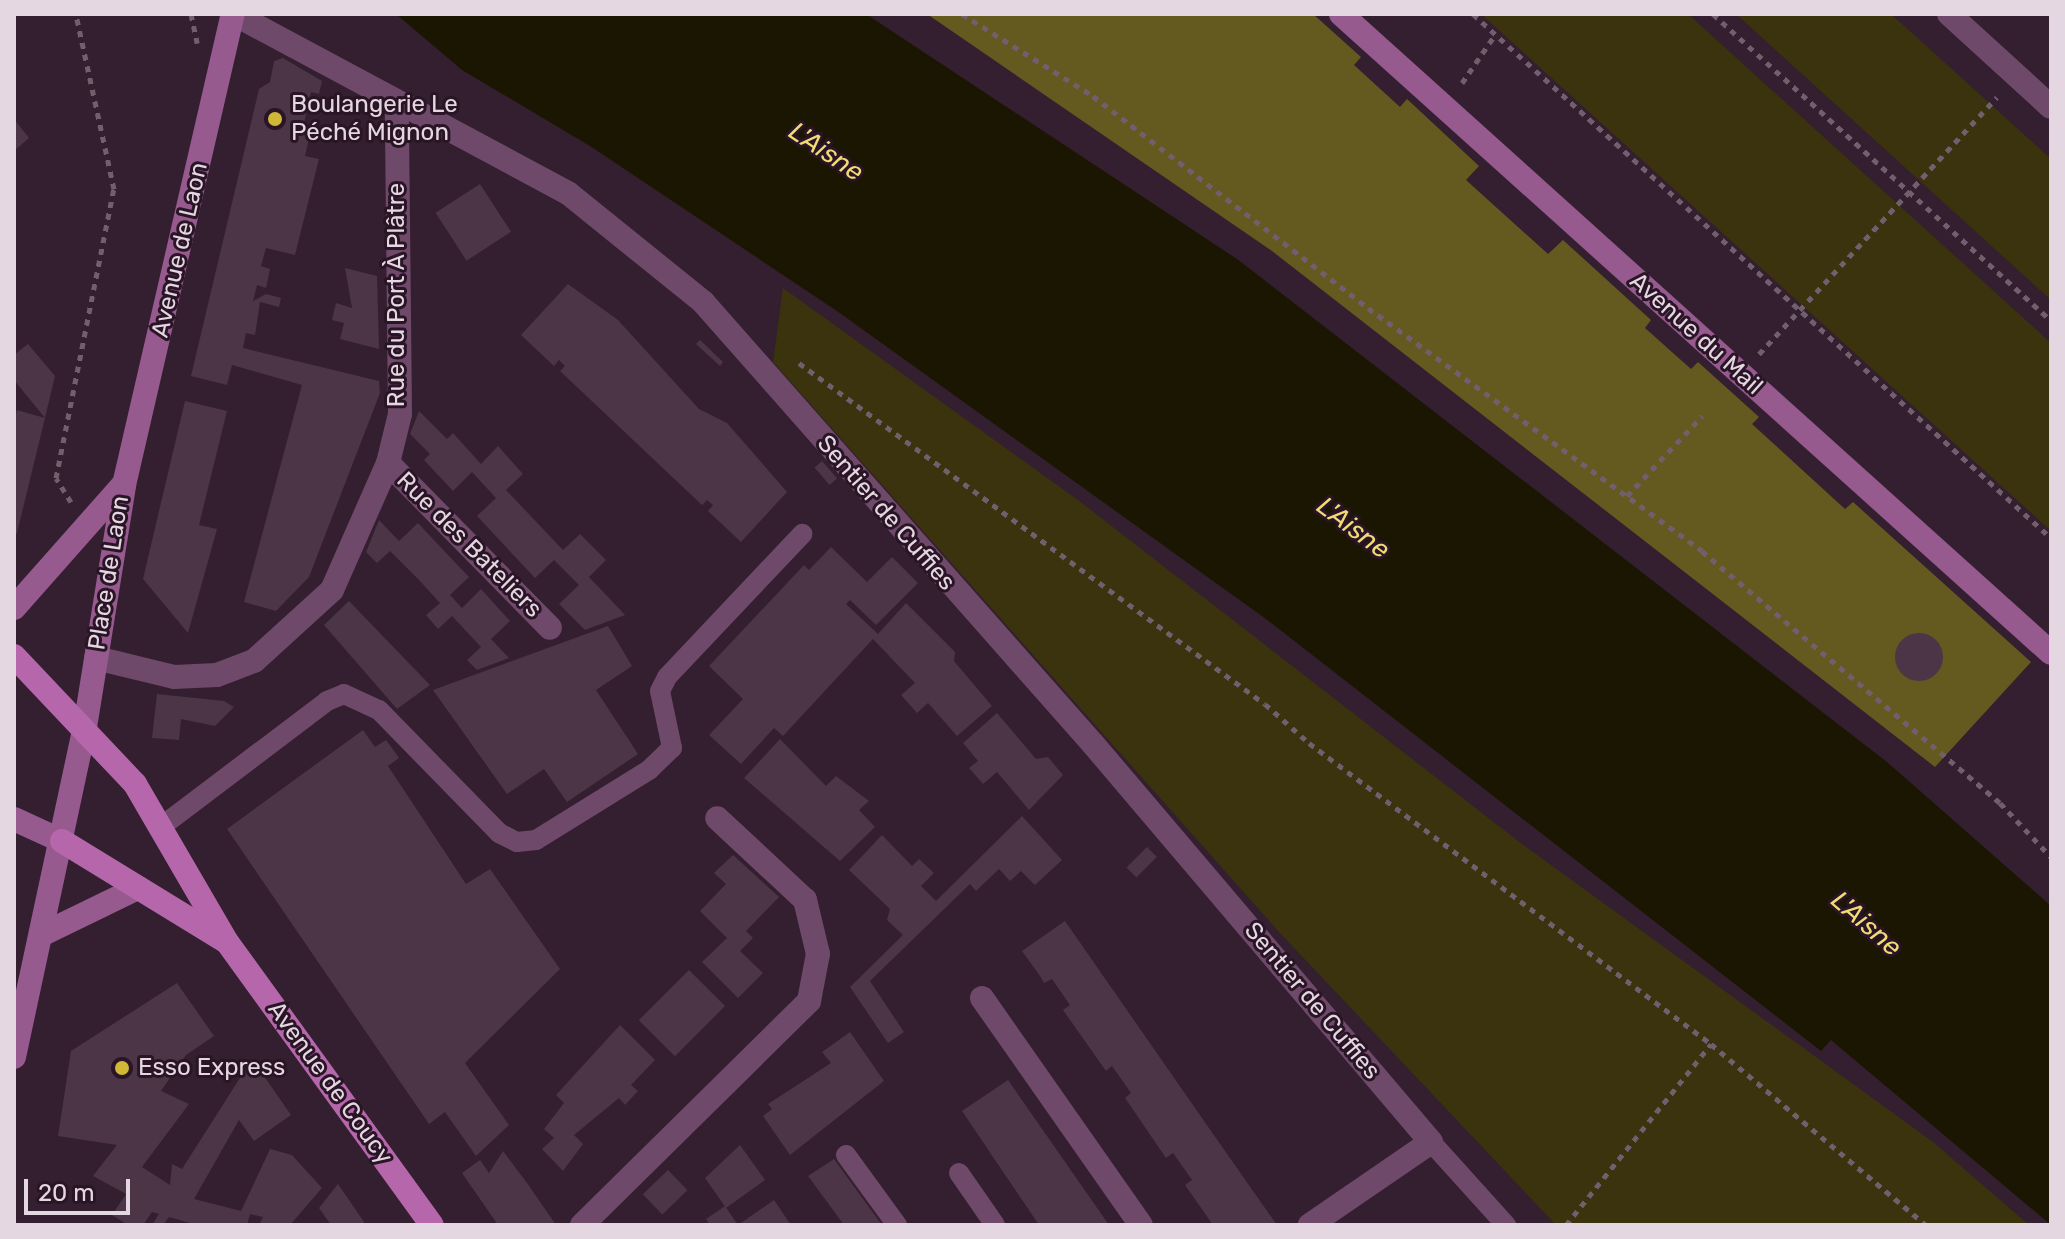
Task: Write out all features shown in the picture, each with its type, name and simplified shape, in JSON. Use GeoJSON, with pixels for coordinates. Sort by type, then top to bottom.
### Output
{"type":"FeatureCollection","features":[{"type":"Feature","properties":{"kind":"main road","name":"Avenue de Laon"},"geometry":{"type":"LineString","coordinates":[[124,485],[233,14]]}},
{"type":"Feature","properties":{"kind":"main road","name":"Avenue du Mail"},"geometry":{"type":"LineString","coordinates":[[1341,14],[2049,648]]}},
{"type":"Feature","properties":{"kind":"main road","name":"Place de Laon"},"geometry":{"type":"LineString","coordinates":[[14,608],[124,485]]}},
{"type":"Feature","properties":{"kind":"main road","name":"Place de Laon"},"geometry":{"type":"LineString","coordinates":[[14,1057],[85,727],[124,485]]}},
{"type":"Feature","properties":{"kind":"main road"},"geometry":{"type":"LineString","coordinates":[[14,656],[85,727],[162,826],[227,942]]}},
{"type":"Feature","properties":{"kind":"main road"},"geometry":{"type":"LineString","coordinates":[[14,819],[62,841],[227,942]]}},
{"type":"Feature","properties":{"kind":"main road"},"geometry":{"type":"LineString","coordinates":[[41,935],[138,888]]}},
{"type":"Feature","properties":{"kind":"main road","name":"Avenue de Coucy"},"geometry":{"type":"LineString","coordinates":[[227,942],[432,1225]]}},
{"type":"Feature","properties":{"kind":"street","name":"Sentier de Cuffies"},"geometry":{"type":"LineString","coordinates":[[233,14],[568,193],[703,302],[1093,744],[1431,1142]]}},
{"type":"Feature","properties":{"kind":"street"},"geometry":{"type":"LineString","coordinates":[[1949,14],[2051,107]]}},
{"type":"Feature","properties":{"kind":"street","name":"Rue du Port À Plâtre"},"geometry":{"type":"LineString","coordinates":[[96,658],[174,677],[217,675],[254,661],[332,590],[388,463],[400,414],[397,102]]}},
{"type":"Feature","properties":{"kind":"street","name":"Rue des Bateliers"},"geometry":{"type":"LineString","coordinates":[[388,463],[550,628]]}},
{"type":"Feature","properties":{"kind":"street"},"geometry":{"type":"LineString","coordinates":[[582,1225],[809,1001],[818,954],[805,900],[717,818]]}},
{"type":"Feature","properties":{"kind":"street"},"geometry":{"type":"LineString","coordinates":[[982,998],[1141,1225]]}},
{"type":"Feature","properties":{"kind":"street"},"geometry":{"type":"LineString","coordinates":[[1310,1225],[1431,1142]]}},
{"type":"Feature","properties":{"kind":"lane"},"geometry":{"type":"LineString","coordinates":[[162,826],[327,701],[344,694],[379,710],[499,833],[517,842],[536,840],[649,770],[672,748],[660,691],[667,677],[802,534]]}},
{"type":"Feature","properties":{"kind":"lane"},"geometry":{"type":"LineString","coordinates":[[1431,1142],[1506,1225]]}},
{"type":"Feature","properties":{"kind":"lane"},"geometry":{"type":"LineString","coordinates":[[846,1155],[897,1225]]}},
{"type":"Feature","properties":{"kind":"lane"},"geometry":{"type":"LineString","coordinates":[[959,1173],[995,1225]]}},
{"type":"Feature","properties":{"kind":"path"},"geometry":{"type":"LineString","coordinates":[[76,14],[114,189],[56,478],[87,528]]}},
{"type":"Feature","properties":{"kind":"path"},"geometry":{"type":"LineString","coordinates":[[962,14],[1093,96],[1702,551],[2000,803],[2051,857]]}},
{"type":"Feature","properties":{"kind":"path"},"geometry":{"type":"LineString","coordinates":[[1473,14],[2051,538]]}},
{"type":"Feature","properties":{"kind":"path"},"geometry":{"type":"LineString","coordinates":[[1713,14],[2051,320]]}},
{"type":"Feature","properties":{"kind":"path"},"geometry":{"type":"LineString","coordinates":[[1445,108],[1495,35]]}},
{"type":"Feature","properties":{"kind":"path"},"geometry":{"type":"LineString","coordinates":[[1753,361],[2016,75]]}},
{"type":"Feature","properties":{"kind":"path"},"geometry":{"type":"LineString","coordinates":[[790,356],[1265,704],[1711,1044],[1926,1225]]}},
{"type":"Feature","properties":{"kind":"path"},"geometry":{"type":"LineString","coordinates":[[1627,496],[1702,416]]}},
{"type":"Feature","properties":{"kind":"path"},"geometry":{"type":"LineString","coordinates":[[1566,1225],[1711,1044]]}},
{"type":"Feature","properties":{"kind":"shaded area"},"geometry":{"type":"Polygon","coordinates":[[[927,14],[1313,14],[1361,57],[1354,65],[1400,107],[1407,99],[1479,166],[1466,180],[1548,254],[1563,240],[1651,320],[1645,328],[1691,369],[1698,362],[1759,417],[1752,424],[1845,509],[1853,502],[2031,662],[1935,767],[1272,251],[927,14]]]}},
{"type":"Feature","properties":{"kind":"shaded area"},"geometry":{"type":"Polygon","coordinates":[[[1481,14],[1688,14],[2051,343],[2051,531],[1481,14]]]}},
{"type":"Feature","properties":{"kind":"shaded area"},"geometry":{"type":"Polygon","coordinates":[[[1736,14],[1891,14],[2051,159],[2051,300],[1736,14]]]}},
{"type":"Feature","properties":{"kind":"shaded area"},"geometry":{"type":"Polygon","coordinates":[[[783,288],[1078,500],[1522,844],[1933,1142],[2029,1225],[1556,1225],[1279,932],[773,362],[783,288]]]}},
{"type":"Feature","properties":{"kind":"water","name":"L'Aisne"},"geometry":{"type":"Polygon","coordinates":[[[396,14],[866,14],[1237,259],[1887,762],[2051,906],[2051,1225],[1831,1040],[1821,1051],[1266,619],[837,311],[590,146],[462,70],[396,14]]]}},
{"type":"Feature","properties":{"kind":"building"},"geometry":{"type":"Polygon","coordinates":[[[283,58],[322,81],[319,94],[311,92],[302,132],[310,134],[305,156],[319,159],[295,255],[266,248],[261,266],[270,269],[266,288],[257,285],[253,301],[266,294],[281,298],[279,307],[260,302],[255,335],[246,333],[243,348],[379,381],[380,393],[309,577],[276,611],[244,602],[302,385],[232,365],[227,385],[191,376],[259,89],[270,82],[274,61],[283,58]]]}},
{"type":"Feature","properties":{"kind":"building"},"geometry":{"type":"Polygon","coordinates":[[[14,119],[29,138],[14,151],[14,119]]]}},
{"type":"Feature","properties":{"kind":"building"},"geometry":{"type":"Polygon","coordinates":[[[480,184],[511,232],[467,261],[436,213],[480,184]]]}},
{"type":"Feature","properties":{"kind":"building"},"geometry":{"type":"Polygon","coordinates":[[[345,268],[377,276],[379,349],[340,339],[344,323],[332,320],[336,303],[352,308],[345,268]]]}},
{"type":"Feature","properties":{"kind":"building"},"geometry":{"type":"Polygon","coordinates":[[[568,284],[618,320],[699,409],[727,423],[787,492],[741,542],[708,511],[713,505],[707,500],[702,505],[560,371],[565,366],[559,360],[554,366],[521,335],[568,284]]]}},
{"type":"Feature","properties":{"kind":"building"},"geometry":{"type":"Polygon","coordinates":[[[700,340],[723,362],[720,366],[696,344],[700,340]]]}},
{"type":"Feature","properties":{"kind":"building"},"geometry":{"type":"Polygon","coordinates":[[[28,344],[55,376],[45,418],[14,380],[14,355],[28,344]]]}},
{"type":"Feature","properties":{"kind":"building"},"geometry":{"type":"Polygon","coordinates":[[[185,401],[227,411],[199,525],[217,529],[188,633],[143,579],[185,401]]]}},
{"type":"Feature","properties":{"kind":"building"},"geometry":{"type":"Polygon","coordinates":[[[17,410],[45,418],[14,536],[14,421],[17,410]]]}},
{"type":"Feature","properties":{"kind":"building"},"geometry":{"type":"Polygon","coordinates":[[[419,411],[447,439],[453,433],[481,464],[498,446],[523,474],[506,490],[563,550],[580,534],[606,560],[589,577],[625,615],[585,630],[559,604],[579,585],[554,560],[535,578],[477,516],[496,498],[472,472],[453,491],[424,460],[430,454],[410,434],[419,411]]]}},
{"type":"Feature","properties":{"kind":"building"},"geometry":{"type":"Polygon","coordinates":[[[822,461],[837,478],[830,485],[814,468],[822,461]]]}},
{"type":"Feature","properties":{"kind":"building"},"geometry":{"type":"Polygon","coordinates":[[[379,520],[399,541],[418,523],[469,577],[450,595],[462,608],[481,589],[510,621],[491,639],[509,658],[477,670],[467,660],[481,647],[452,616],[438,629],[426,615],[440,603],[419,580],[390,551],[377,563],[366,552],[379,520]]]}},
{"type":"Feature","properties":{"kind":"building"},"geometry":{"type":"Polygon","coordinates":[[[831,547],[867,582],[892,557],[918,583],[876,625],[850,600],[846,604],[878,634],[906,603],[955,652],[954,661],[992,706],[957,736],[928,703],[917,713],[901,695],[915,683],[873,639],[783,736],[774,728],[741,764],[709,735],[743,699],[709,666],[804,565],[809,570],[831,547]]]}},
{"type":"Feature","properties":{"kind":"building"},"geometry":{"type":"Polygon","coordinates":[[[349,601],[430,685],[397,709],[324,625],[349,601]]]}},
{"type":"Feature","properties":{"kind":"building"},"geometry":{"type":"Polygon","coordinates":[[[608,626],[632,666],[596,690],[638,754],[567,802],[544,769],[507,794],[433,690],[608,626]]]}},
{"type":"Feature","properties":{"kind":"building"},"geometry":{"type":"Polygon","coordinates":[[[1919,633],[1936,640],[1943,657],[1936,674],[1919,681],[1902,674],[1895,657],[1902,640],[1919,633]]]}},
{"type":"Feature","properties":{"kind":"building"},"geometry":{"type":"Polygon","coordinates":[[[157,694],[224,701],[234,707],[215,726],[181,719],[179,740],[152,738],[157,694]]]}},
{"type":"Feature","properties":{"kind":"building"},"geometry":{"type":"Polygon","coordinates":[[[997,713],[1036,759],[1048,757],[1063,775],[1029,810],[997,772],[983,784],[969,768],[978,761],[963,743],[997,713]]]}},
{"type":"Feature","properties":{"kind":"building"},"geometry":{"type":"Polygon","coordinates":[[[363,730],[375,747],[386,740],[399,758],[388,766],[466,884],[490,869],[560,969],[465,1063],[509,1125],[476,1156],[445,1112],[429,1124],[227,829],[363,730]]]}},
{"type":"Feature","properties":{"kind":"building"},"geometry":{"type":"Polygon","coordinates":[[[780,739],[826,786],[836,776],[869,801],[859,810],[875,827],[840,861],[744,778],[780,739]]]}},
{"type":"Feature","properties":{"kind":"building"},"geometry":{"type":"Polygon","coordinates":[[[1022,816],[1062,860],[1035,885],[1021,871],[1010,881],[999,869],[976,891],[970,884],[870,981],[904,1032],[888,1043],[850,987],[903,935],[887,920],[890,909],[849,870],[882,835],[912,866],[919,859],[934,873],[921,886],[936,901],[1022,816]]]}},
{"type":"Feature","properties":{"kind":"building"},"geometry":{"type":"Polygon","coordinates":[[[1147,847],[1157,857],[1136,877],[1126,868],[1147,847]]]}},
{"type":"Feature","properties":{"kind":"building"},"geometry":{"type":"Polygon","coordinates":[[[733,855],[779,897],[746,931],[753,938],[740,951],[763,973],[738,998],[702,962],[727,938],[700,911],[726,884],[714,873],[733,855]]]}},
{"type":"Feature","properties":{"kind":"building"},"geometry":{"type":"Polygon","coordinates":[[[1065,921],[1277,1225],[1213,1225],[1185,1185],[1192,1180],[1173,1153],[1166,1158],[1125,1098],[1131,1093],[1112,1066],[1106,1071],[1063,1010],[1070,1005],[1052,979],[1044,983],[1022,951],[1065,921]]]}},
{"type":"Feature","properties":{"kind":"building"},"geometry":{"type":"Polygon","coordinates":[[[689,970],[725,1006],[675,1056],[639,1020],[689,970]]]}},
{"type":"Feature","properties":{"kind":"building"},"geometry":{"type":"Polygon","coordinates":[[[177,983],[214,1036],[186,1055],[161,1091],[189,1104],[142,1167],[170,1185],[172,1164],[182,1169],[252,1059],[291,1115],[254,1141],[239,1120],[194,1199],[241,1211],[270,1149],[292,1155],[322,1188],[290,1225],[259,1225],[263,1217],[250,1214],[247,1225],[197,1225],[169,1217],[163,1225],[152,1225],[159,1214],[152,1212],[143,1225],[128,1225],[112,1215],[126,1194],[93,1176],[117,1145],[58,1136],[71,1051],[177,983]]]}},
{"type":"Feature","properties":{"kind":"building"},"geometry":{"type":"Polygon","coordinates":[[[620,1025],[655,1060],[631,1085],[638,1091],[625,1105],[619,1098],[574,1135],[583,1144],[563,1171],[542,1149],[554,1138],[544,1129],[564,1103],[556,1095],[620,1025]]]}},
{"type":"Feature","properties":{"kind":"building"},"geometry":{"type":"Polygon","coordinates":[[[850,1032],[884,1081],[790,1155],[763,1116],[772,1109],[768,1104],[831,1063],[822,1052],[850,1032]]]}},
{"type":"Feature","properties":{"kind":"building"},"geometry":{"type":"Polygon","coordinates":[[[1008,1080],[1109,1225],[1039,1225],[962,1111],[1008,1080]]]}},
{"type":"Feature","properties":{"kind":"building"},"geometry":{"type":"Polygon","coordinates":[[[740,1145],[765,1180],[726,1208],[705,1178],[740,1145]]]}},
{"type":"Feature","properties":{"kind":"building"},"geometry":{"type":"Polygon","coordinates":[[[503,1151],[556,1225],[498,1225],[462,1173],[480,1160],[489,1173],[503,1151]]]}},
{"type":"Feature","properties":{"kind":"building"},"geometry":{"type":"Polygon","coordinates":[[[834,1159],[882,1225],[844,1225],[808,1176],[834,1159]]]}},
{"type":"Feature","properties":{"kind":"building"},"geometry":{"type":"Polygon","coordinates":[[[668,1170],[687,1190],[662,1214],[643,1194],[668,1170]]]}},
{"type":"Feature","properties":{"kind":"building"},"geometry":{"type":"Polygon","coordinates":[[[338,1184],[366,1225],[331,1225],[319,1208],[338,1184]]]}},
{"type":"Feature","properties":{"kind":"building"},"geometry":{"type":"Polygon","coordinates":[[[774,1200],[791,1225],[738,1225],[774,1200]]]}},
{"type":"Feature","properties":{"kind":"building"},"geometry":{"type":"Polygon","coordinates":[[[725,1206],[738,1225],[710,1225],[706,1219],[725,1206]]]}},
{"type":"Feature","properties":{"kind":"place","name":"Boulangerie Le Péché Mignon"},"geometry":{"type":"Point","coordinates":[275,119]}},
{"type":"Feature","properties":{"kind":"place","name":"Esso Express"},"geometry":{"type":"Point","coordinates":[122,1068]}}]}
